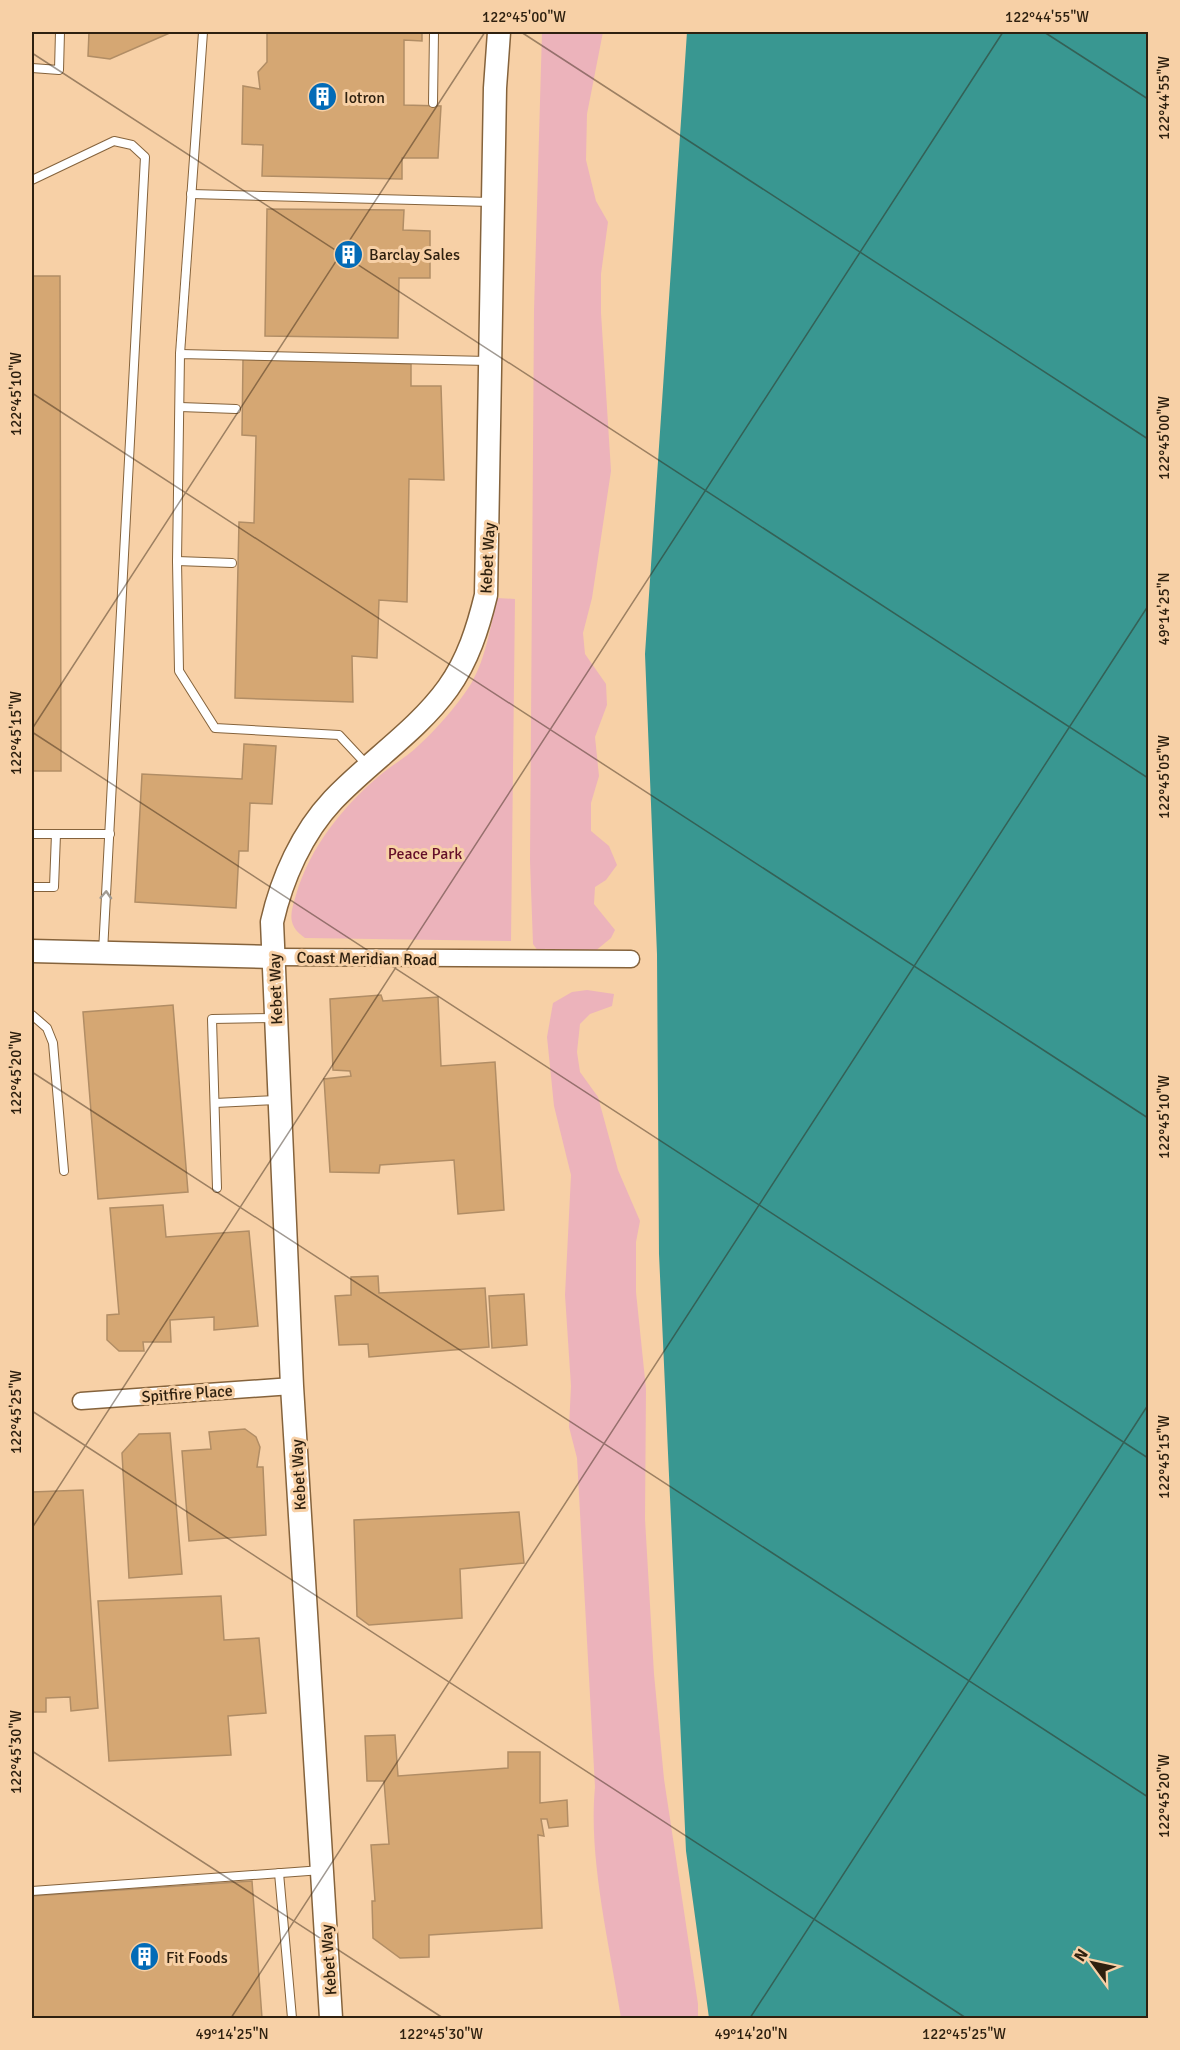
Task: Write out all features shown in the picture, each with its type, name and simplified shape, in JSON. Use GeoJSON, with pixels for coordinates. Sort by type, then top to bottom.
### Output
{"type":"FeatureCollection","features":[{"type":"Feature","properties":{"kind":"street","name":"Kebet Way"},"geometry":{"type":"LineString","coordinates":[[331,2019],[292,1386],[272,922],[279,891],[295,857],[332,801],[428,712],[462,665],[476,635],[486,595],[489,554],[495,88],[499,32]]}},
{"type":"Feature","properties":{"kind":"street","name":"Coast Meridian Road"},"geometry":{"type":"LineString","coordinates":[[32,951],[273,957],[631,959]]}},
{"type":"Feature","properties":{"kind":"street","name":"Spitfire Place"},"geometry":{"type":"LineString","coordinates":[[81,1401],[292,1386]]}},
{"type":"Feature","properties":{"kind":"lane"},"geometry":{"type":"LineString","coordinates":[[32,68],[58,70],[60,32]]}},
{"type":"Feature","properties":{"kind":"lane"},"geometry":{"type":"LineString","coordinates":[[203,32],[180,354],[177,561],[179,670],[215,728],[339,735],[369,767]]}},
{"type":"Feature","properties":{"kind":"lane"},"geometry":{"type":"LineString","coordinates":[[433,102],[434,32]]}},
{"type":"Feature","properties":{"kind":"lane"},"geometry":{"type":"LineString","coordinates":[[32,180],[114,141],[132,145],[145,157],[103,953]]}},
{"type":"Feature","properties":{"kind":"lane"},"geometry":{"type":"LineString","coordinates":[[191,194],[493,202]]}},
{"type":"Feature","properties":{"kind":"lane"},"geometry":{"type":"LineString","coordinates":[[180,354],[491,361]]}},
{"type":"Feature","properties":{"kind":"lane"},"geometry":{"type":"LineString","coordinates":[[180,407],[236,409]]}},
{"type":"Feature","properties":{"kind":"lane"},"geometry":{"type":"LineString","coordinates":[[177,561],[232,563]]}},
{"type":"Feature","properties":{"kind":"lane"},"geometry":{"type":"LineString","coordinates":[[32,834],[110,834]]}},
{"type":"Feature","properties":{"kind":"lane"},"geometry":{"type":"LineString","coordinates":[[32,887],[54,887],[56,834]]}},
{"type":"Feature","properties":{"kind":"lane"},"geometry":{"type":"LineString","coordinates":[[32,1015],[47,1028],[53,1043],[64,1171]]}},
{"type":"Feature","properties":{"kind":"lane"},"geometry":{"type":"LineString","coordinates":[[218,1188],[212,1019],[276,1018]]}},
{"type":"Feature","properties":{"kind":"lane"},"geometry":{"type":"LineString","coordinates":[[215,1103],[280,1100]]}},
{"type":"Feature","properties":{"kind":"lane"},"geometry":{"type":"LineString","coordinates":[[32,1892],[322,1870]]}},
{"type":"Feature","properties":{"kind":"lane"},"geometry":{"type":"LineString","coordinates":[[279,1873],[292,2019]]}},
{"type":"Feature","properties":{"kind":"green space"},"geometry":{"type":"Polygon","coordinates":[[[542,32],[603,32],[587,114],[586,160],[596,201],[608,222],[601,274],[601,313],[611,471],[592,598],[583,633],[585,654],[606,684],[607,705],[595,737],[599,776],[591,803],[591,831],[609,846],[617,865],[606,880],[595,887],[594,904],[615,930],[611,938],[594,952],[538,951],[533,944],[530,861],[534,310],[542,32]]]}},
{"type":"Feature","properties":{"kind":"green space","name":"Peace Park"},"geometry":{"type":"Polygon","coordinates":[[[497,598],[515,599],[511,941],[305,938],[295,929],[291,914],[302,877],[319,845],[352,801],[379,776],[426,739],[461,698],[472,682],[481,662],[497,598]]]}},
{"type":"Feature","properties":{"kind":"green space"},"geometry":{"type":"Polygon","coordinates":[[[587,990],[614,994],[612,1006],[590,1014],[580,1024],[577,1052],[580,1072],[598,1097],[618,1170],[640,1221],[636,1242],[636,1292],[646,1389],[645,1519],[654,1674],[664,1779],[698,2004],[698,2018],[621,2018],[597,1873],[595,1787],[577,1458],[569,1427],[571,1386],[565,1295],[571,1175],[554,1106],[547,1037],[553,1003],[572,992],[587,990]]]}},
{"type":"Feature","properties":{"kind":"water"},"geometry":{"type":"Polygon","coordinates":[[[687,32],[1148,32],[1148,2018],[709,2018],[686,1851],[659,1254],[657,954],[645,654],[687,32]]]}},
{"type":"Feature","properties":{"kind":"building"},"geometry":{"type":"Polygon","coordinates":[[[89,32],[172,32],[110,59],[88,56],[89,32]]]}},
{"type":"Feature","properties":{"kind":"building","name":"Iotron"},"geometry":{"type":"Polygon","coordinates":[[[267,32],[422,32],[422,41],[404,40],[404,105],[441,106],[438,158],[402,158],[402,179],[262,176],[263,145],[242,144],[243,86],[260,89],[258,72],[267,62],[267,32]]]}},
{"type":"Feature","properties":{"kind":"building","name":"Barclay Sales"},"geometry":{"type":"Polygon","coordinates":[[[267,209],[404,210],[403,230],[430,231],[430,278],[399,278],[398,338],[265,336],[267,209]]]}},
{"type":"Feature","properties":{"kind":"building"},"geometry":{"type":"Polygon","coordinates":[[[32,276],[60,276],[61,771],[32,771],[32,276]]]}},
{"type":"Feature","properties":{"kind":"building"},"geometry":{"type":"Polygon","coordinates":[[[243,359],[411,364],[411,386],[441,386],[444,480],[409,479],[407,602],[379,600],[377,658],[352,656],[353,702],[235,698],[239,522],[254,523],[256,436],[242,435],[243,359]]]}},
{"type":"Feature","properties":{"kind":"building"},"geometry":{"type":"Polygon","coordinates":[[[244,744],[276,746],[272,804],[250,803],[248,851],[239,851],[236,908],[135,902],[142,774],[242,779],[244,744]]]}},
{"type":"Feature","properties":{"kind":"building"},"geometry":{"type":"Polygon","coordinates":[[[381,995],[383,1001],[438,997],[441,1066],[495,1062],[504,1210],[458,1214],[454,1160],[380,1165],[379,1173],[330,1172],[324,1079],[351,1076],[350,1071],[333,1070],[330,999],[381,995]]]}},
{"type":"Feature","properties":{"kind":"building"},"geometry":{"type":"Polygon","coordinates":[[[173,1005],[188,1192],[98,1199],[83,1012],[173,1005]]]}},
{"type":"Feature","properties":{"kind":"building"},"geometry":{"type":"Polygon","coordinates":[[[163,1205],[166,1237],[249,1231],[258,1326],[214,1330],[214,1317],[170,1320],[171,1342],[143,1342],[144,1351],[119,1351],[107,1340],[107,1315],[119,1314],[110,1208],[163,1205]]]}},
{"type":"Feature","properties":{"kind":"building"},"geometry":{"type":"Polygon","coordinates":[[[378,1276],[379,1293],[485,1288],[489,1347],[369,1357],[368,1344],[339,1345],[335,1296],[351,1295],[351,1277],[378,1276]]]}},
{"type":"Feature","properties":{"kind":"building"},"geometry":{"type":"Polygon","coordinates":[[[524,1294],[527,1345],[492,1348],[489,1296],[524,1294]]]}},
{"type":"Feature","properties":{"kind":"building"},"geometry":{"type":"Polygon","coordinates":[[[245,1429],[256,1437],[260,1447],[257,1467],[263,1467],[266,1535],[189,1541],[182,1451],[211,1449],[209,1432],[245,1429]]]}},
{"type":"Feature","properties":{"kind":"building"},"geometry":{"type":"Polygon","coordinates":[[[170,1433],[182,1574],[129,1578],[122,1453],[139,1434],[170,1433]]]}},
{"type":"Feature","properties":{"kind":"building"},"geometry":{"type":"Polygon","coordinates":[[[83,1490],[98,1708],[71,1711],[70,1697],[46,1698],[46,1712],[32,1712],[32,1492],[83,1490]]]}},
{"type":"Feature","properties":{"kind":"building"},"geometry":{"type":"Polygon","coordinates":[[[519,1512],[524,1563],[460,1569],[462,1618],[369,1625],[357,1616],[354,1520],[519,1512]]]}},
{"type":"Feature","properties":{"kind":"building"},"geometry":{"type":"Polygon","coordinates":[[[221,1596],[224,1640],[259,1638],[266,1713],[228,1716],[231,1755],[109,1761],[98,1601],[221,1596]]]}},
{"type":"Feature","properties":{"kind":"building"},"geometry":{"type":"Polygon","coordinates":[[[395,1735],[398,1776],[508,1768],[508,1752],[540,1752],[540,1803],[567,1800],[568,1826],[549,1828],[547,1819],[541,1819],[544,1836],[538,1835],[542,1928],[429,1935],[429,1957],[400,1958],[373,1938],[372,1901],[375,1901],[371,1845],[389,1844],[384,1781],[367,1781],[365,1736],[395,1735]]]}},
{"type":"Feature","properties":{"kind":"building","name":"Fit Foods"},"geometry":{"type":"Polygon","coordinates":[[[252,1881],[262,2018],[32,2018],[32,1896],[252,1881]]]}},
{"type":"Feature","properties":{"kind":"place","name":"Iotron"},"geometry":{"type":"Point","coordinates":[323,97]}},
{"type":"Feature","properties":{"kind":"place","name":"Barclay Sales"},"geometry":{"type":"Point","coordinates":[348,254]}},
{"type":"Feature","properties":{"kind":"place","name":"Fit Foods"},"geometry":{"type":"Point","coordinates":[145,1957]}}]}
